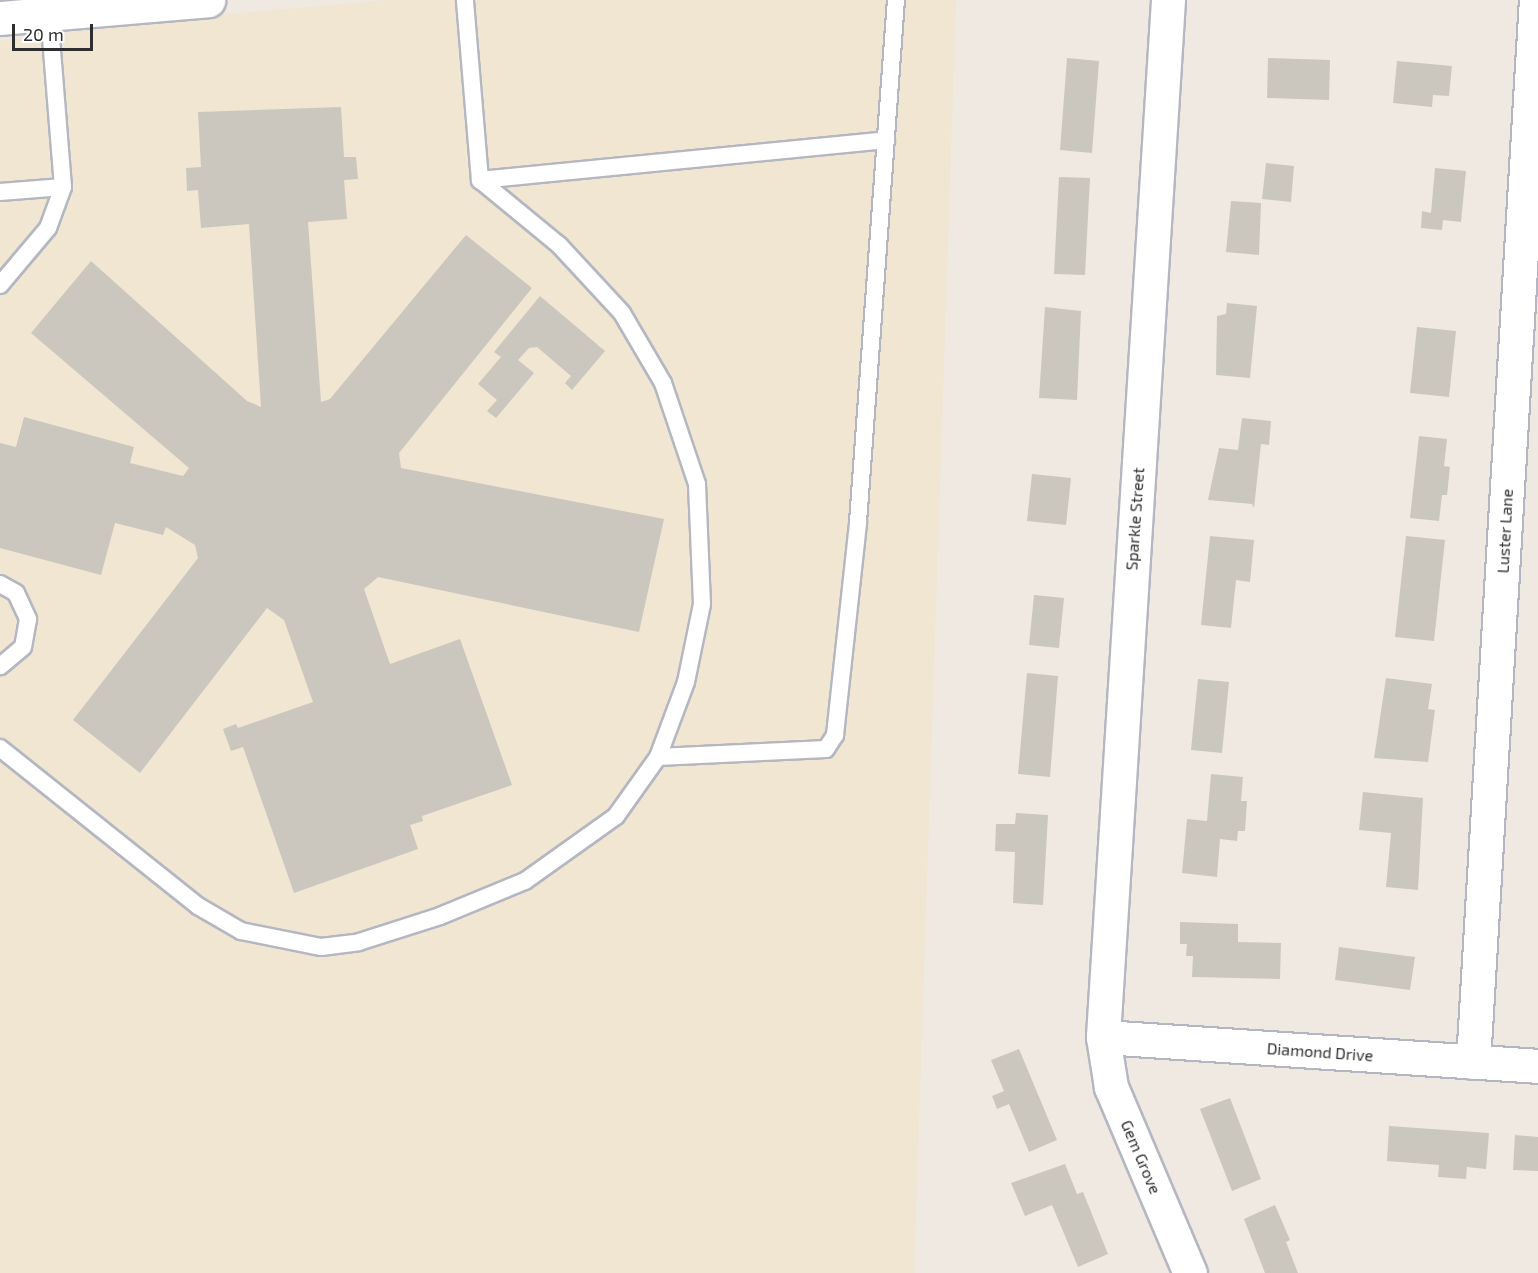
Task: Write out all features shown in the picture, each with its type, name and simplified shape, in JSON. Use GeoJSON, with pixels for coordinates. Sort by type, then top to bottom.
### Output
{"type":"FeatureCollection","features":[{"type":"Feature","properties":{"kind":"street"},"geometry":{"type":"LineString","coordinates":[[0,18],[208,0]]}},
{"type":"Feature","properties":{"kind":"street","name":"Sparkle Street"},"geometry":{"type":"LineString","coordinates":[[1103,1037],[1168,0]]}},
{"type":"Feature","properties":{"kind":"street","name":"Luster Lane"},"geometry":{"type":"LineString","coordinates":[[1473,1062],[1536,0]]}},
{"type":"Feature","properties":{"kind":"street","name":"Diamond Drive"},"geometry":{"type":"LineString","coordinates":[[1103,1037],[1538,1066]]}},
{"type":"Feature","properties":{"kind":"street","name":"Gem Grove"},"geometry":{"type":"LineString","coordinates":[[1103,1037],[1111,1087],[1190,1273]]}},
{"type":"Feature","properties":{"kind":"lane"},"geometry":{"type":"LineString","coordinates":[[0,748],[198,906],[241,931],[279,942],[321,947],[359,942],[441,916],[525,881],[616,816],[658,757],[686,682],[702,604],[697,484],[663,383],[622,314],[559,245],[480,180],[465,0]]}},
{"type":"Feature","properties":{"kind":"lane"},"geometry":{"type":"LineString","coordinates":[[658,757],[826,749],[835,735],[858,522],[896,0]]}},
{"type":"Feature","properties":{"kind":"lane"},"geometry":{"type":"LineString","coordinates":[[0,285],[48,228],[63,187],[49,14]]}},
{"type":"Feature","properties":{"kind":"lane"},"geometry":{"type":"LineString","coordinates":[[480,180],[886,140]]}},
{"type":"Feature","properties":{"kind":"lane"},"geometry":{"type":"LineString","coordinates":[[0,192],[63,187]]}},
{"type":"Feature","properties":{"kind":"lane"},"geometry":{"type":"LineString","coordinates":[[0,584],[16,593],[28,619],[23,647],[0,666]]}},
{"type":"Feature","properties":{"kind":"shaded area"},"geometry":{"type":"Polygon","coordinates":[[[388,0],[956,0],[914,1273],[0,1273],[0,41],[193,17],[388,0]]]}},
{"type":"Feature","properties":{"kind":"building"},"geometry":{"type":"Polygon","coordinates":[[[1067,58],[1099,61],[1092,153],[1060,150],[1067,58]]]}},
{"type":"Feature","properties":{"kind":"building"},"geometry":{"type":"Polygon","coordinates":[[[1268,58],[1330,60],[1329,100],[1267,98],[1268,58]]]}},
{"type":"Feature","properties":{"kind":"building"},"geometry":{"type":"Polygon","coordinates":[[[1397,61],[1452,66],[1449,96],[1433,95],[1432,107],[1393,103],[1397,61]]]}},
{"type":"Feature","properties":{"kind":"building"},"geometry":{"type":"Polygon","coordinates":[[[341,107],[344,157],[356,157],[358,179],[344,180],[347,219],[308,222],[321,402],[330,399],[466,235],[532,288],[399,453],[401,468],[664,519],[639,632],[378,577],[364,589],[390,664],[460,639],[512,785],[422,816],[423,821],[410,825],[418,849],[294,893],[243,747],[231,751],[223,729],[236,724],[238,728],[313,702],[284,620],[267,608],[140,773],[73,720],[198,558],[195,545],[166,527],[163,535],[115,523],[101,575],[0,548],[0,443],[16,447],[24,417],[134,447],[130,463],[183,476],[189,468],[31,333],[91,261],[247,401],[261,407],[249,224],[201,228],[198,190],[187,191],[186,168],[201,167],[198,112],[341,107]]]}},
{"type":"Feature","properties":{"kind":"building"},"geometry":{"type":"Polygon","coordinates":[[[1266,163],[1294,166],[1291,202],[1262,199],[1266,163]]]}},
{"type":"Feature","properties":{"kind":"building"},"geometry":{"type":"Polygon","coordinates":[[[1435,168],[1466,171],[1461,222],[1443,220],[1442,230],[1421,228],[1422,211],[1431,213],[1435,168]]]}},
{"type":"Feature","properties":{"kind":"building"},"geometry":{"type":"Polygon","coordinates":[[[1059,177],[1090,178],[1085,275],[1054,274],[1059,177]]]}},
{"type":"Feature","properties":{"kind":"building"},"geometry":{"type":"Polygon","coordinates":[[[1231,201],[1261,203],[1259,255],[1226,252],[1231,201]]]}},
{"type":"Feature","properties":{"kind":"building"},"geometry":{"type":"Polygon","coordinates":[[[540,296],[605,351],[572,390],[565,383],[571,376],[537,347],[529,348],[518,360],[534,373],[496,418],[487,411],[497,400],[478,384],[501,357],[494,352],[540,296]]]}},
{"type":"Feature","properties":{"kind":"building"},"geometry":{"type":"Polygon","coordinates":[[[1227,303],[1257,306],[1250,378],[1216,375],[1217,316],[1226,314],[1227,303]]]}},
{"type":"Feature","properties":{"kind":"building"},"geometry":{"type":"Polygon","coordinates":[[[1045,307],[1081,311],[1077,400],[1039,398],[1045,307]]]}},
{"type":"Feature","properties":{"kind":"building"},"geometry":{"type":"Polygon","coordinates":[[[1417,327],[1456,331],[1449,397],[1410,393],[1417,327]]]}},
{"type":"Feature","properties":{"kind":"building"},"geometry":{"type":"Polygon","coordinates":[[[1242,418],[1271,421],[1269,445],[1261,444],[1254,508],[1252,504],[1208,500],[1219,448],[1238,450],[1242,418]]]}},
{"type":"Feature","properties":{"kind":"building"},"geometry":{"type":"Polygon","coordinates":[[[1419,436],[1447,439],[1444,466],[1450,467],[1447,495],[1442,495],[1439,521],[1410,518],[1419,436]]]}},
{"type":"Feature","properties":{"kind":"building"},"geometry":{"type":"Polygon","coordinates":[[[1032,474],[1071,478],[1066,525],[1027,521],[1032,474]]]}},
{"type":"Feature","properties":{"kind":"building"},"geometry":{"type":"Polygon","coordinates":[[[1210,536],[1254,540],[1250,582],[1236,580],[1231,628],[1201,625],[1210,536]]]}},
{"type":"Feature","properties":{"kind":"building"},"geometry":{"type":"Polygon","coordinates":[[[1406,536],[1445,540],[1434,641],[1395,637],[1406,536]]]}},
{"type":"Feature","properties":{"kind":"building"},"geometry":{"type":"Polygon","coordinates":[[[1034,595],[1064,598],[1059,648],[1029,645],[1034,595]]]}},
{"type":"Feature","properties":{"kind":"building"},"geometry":{"type":"Polygon","coordinates":[[[1027,673],[1058,676],[1050,777],[1018,774],[1027,673]]]}},
{"type":"Feature","properties":{"kind":"building"},"geometry":{"type":"Polygon","coordinates":[[[1386,678],[1432,684],[1428,709],[1435,710],[1428,762],[1374,758],[1386,678]]]}},
{"type":"Feature","properties":{"kind":"building"},"geometry":{"type":"Polygon","coordinates":[[[1198,679],[1229,682],[1222,753],[1191,750],[1198,679]]]}},
{"type":"Feature","properties":{"kind":"building"},"geometry":{"type":"Polygon","coordinates":[[[1211,774],[1243,777],[1241,801],[1247,801],[1245,831],[1238,831],[1237,841],[1220,839],[1217,877],[1182,873],[1187,819],[1207,821],[1211,774]]]}},
{"type":"Feature","properties":{"kind":"building"},"geometry":{"type":"Polygon","coordinates":[[[1363,792],[1423,798],[1418,890],[1386,887],[1391,833],[1359,830],[1363,792]]]}},
{"type":"Feature","properties":{"kind":"building"},"geometry":{"type":"Polygon","coordinates":[[[1016,813],[1048,815],[1043,905],[1013,903],[1015,852],[995,851],[996,824],[1015,824],[1016,813]]]}},
{"type":"Feature","properties":{"kind":"building"},"geometry":{"type":"Polygon","coordinates":[[[1180,922],[1238,924],[1238,942],[1281,943],[1280,979],[1192,977],[1193,956],[1186,956],[1187,944],[1180,944],[1180,922]]]}},
{"type":"Feature","properties":{"kind":"building"},"geometry":{"type":"Polygon","coordinates":[[[1339,947],[1415,957],[1410,990],[1335,980],[1339,947]]]}},
{"type":"Feature","properties":{"kind":"building"},"geometry":{"type":"Polygon","coordinates":[[[1019,1049],[1057,1140],[1029,1152],[1009,1104],[997,1109],[992,1096],[1004,1091],[991,1060],[1019,1049]]]}},
{"type":"Feature","properties":{"kind":"building"},"geometry":{"type":"Polygon","coordinates":[[[1230,1098],[1261,1179],[1232,1191],[1200,1109],[1230,1098]]]}},
{"type":"Feature","properties":{"kind":"building"},"geometry":{"type":"Polygon","coordinates":[[[1389,1126],[1489,1133],[1486,1169],[1467,1167],[1466,1179],[1438,1177],[1439,1165],[1387,1161],[1389,1126]]]}},
{"type":"Feature","properties":{"kind":"building"},"geometry":{"type":"Polygon","coordinates":[[[1515,1135],[1538,1137],[1538,1171],[1513,1170],[1515,1135]]]}},
{"type":"Feature","properties":{"kind":"building"},"geometry":{"type":"Polygon","coordinates":[[[1065,1164],[1077,1194],[1083,1192],[1108,1254],[1078,1267],[1052,1205],[1025,1216],[1011,1183],[1065,1164]]]}},
{"type":"Feature","properties":{"kind":"building"},"geometry":{"type":"Polygon","coordinates":[[[1275,1205],[1290,1240],[1286,1242],[1298,1273],[1265,1273],[1244,1219],[1275,1205]]]}}]}
